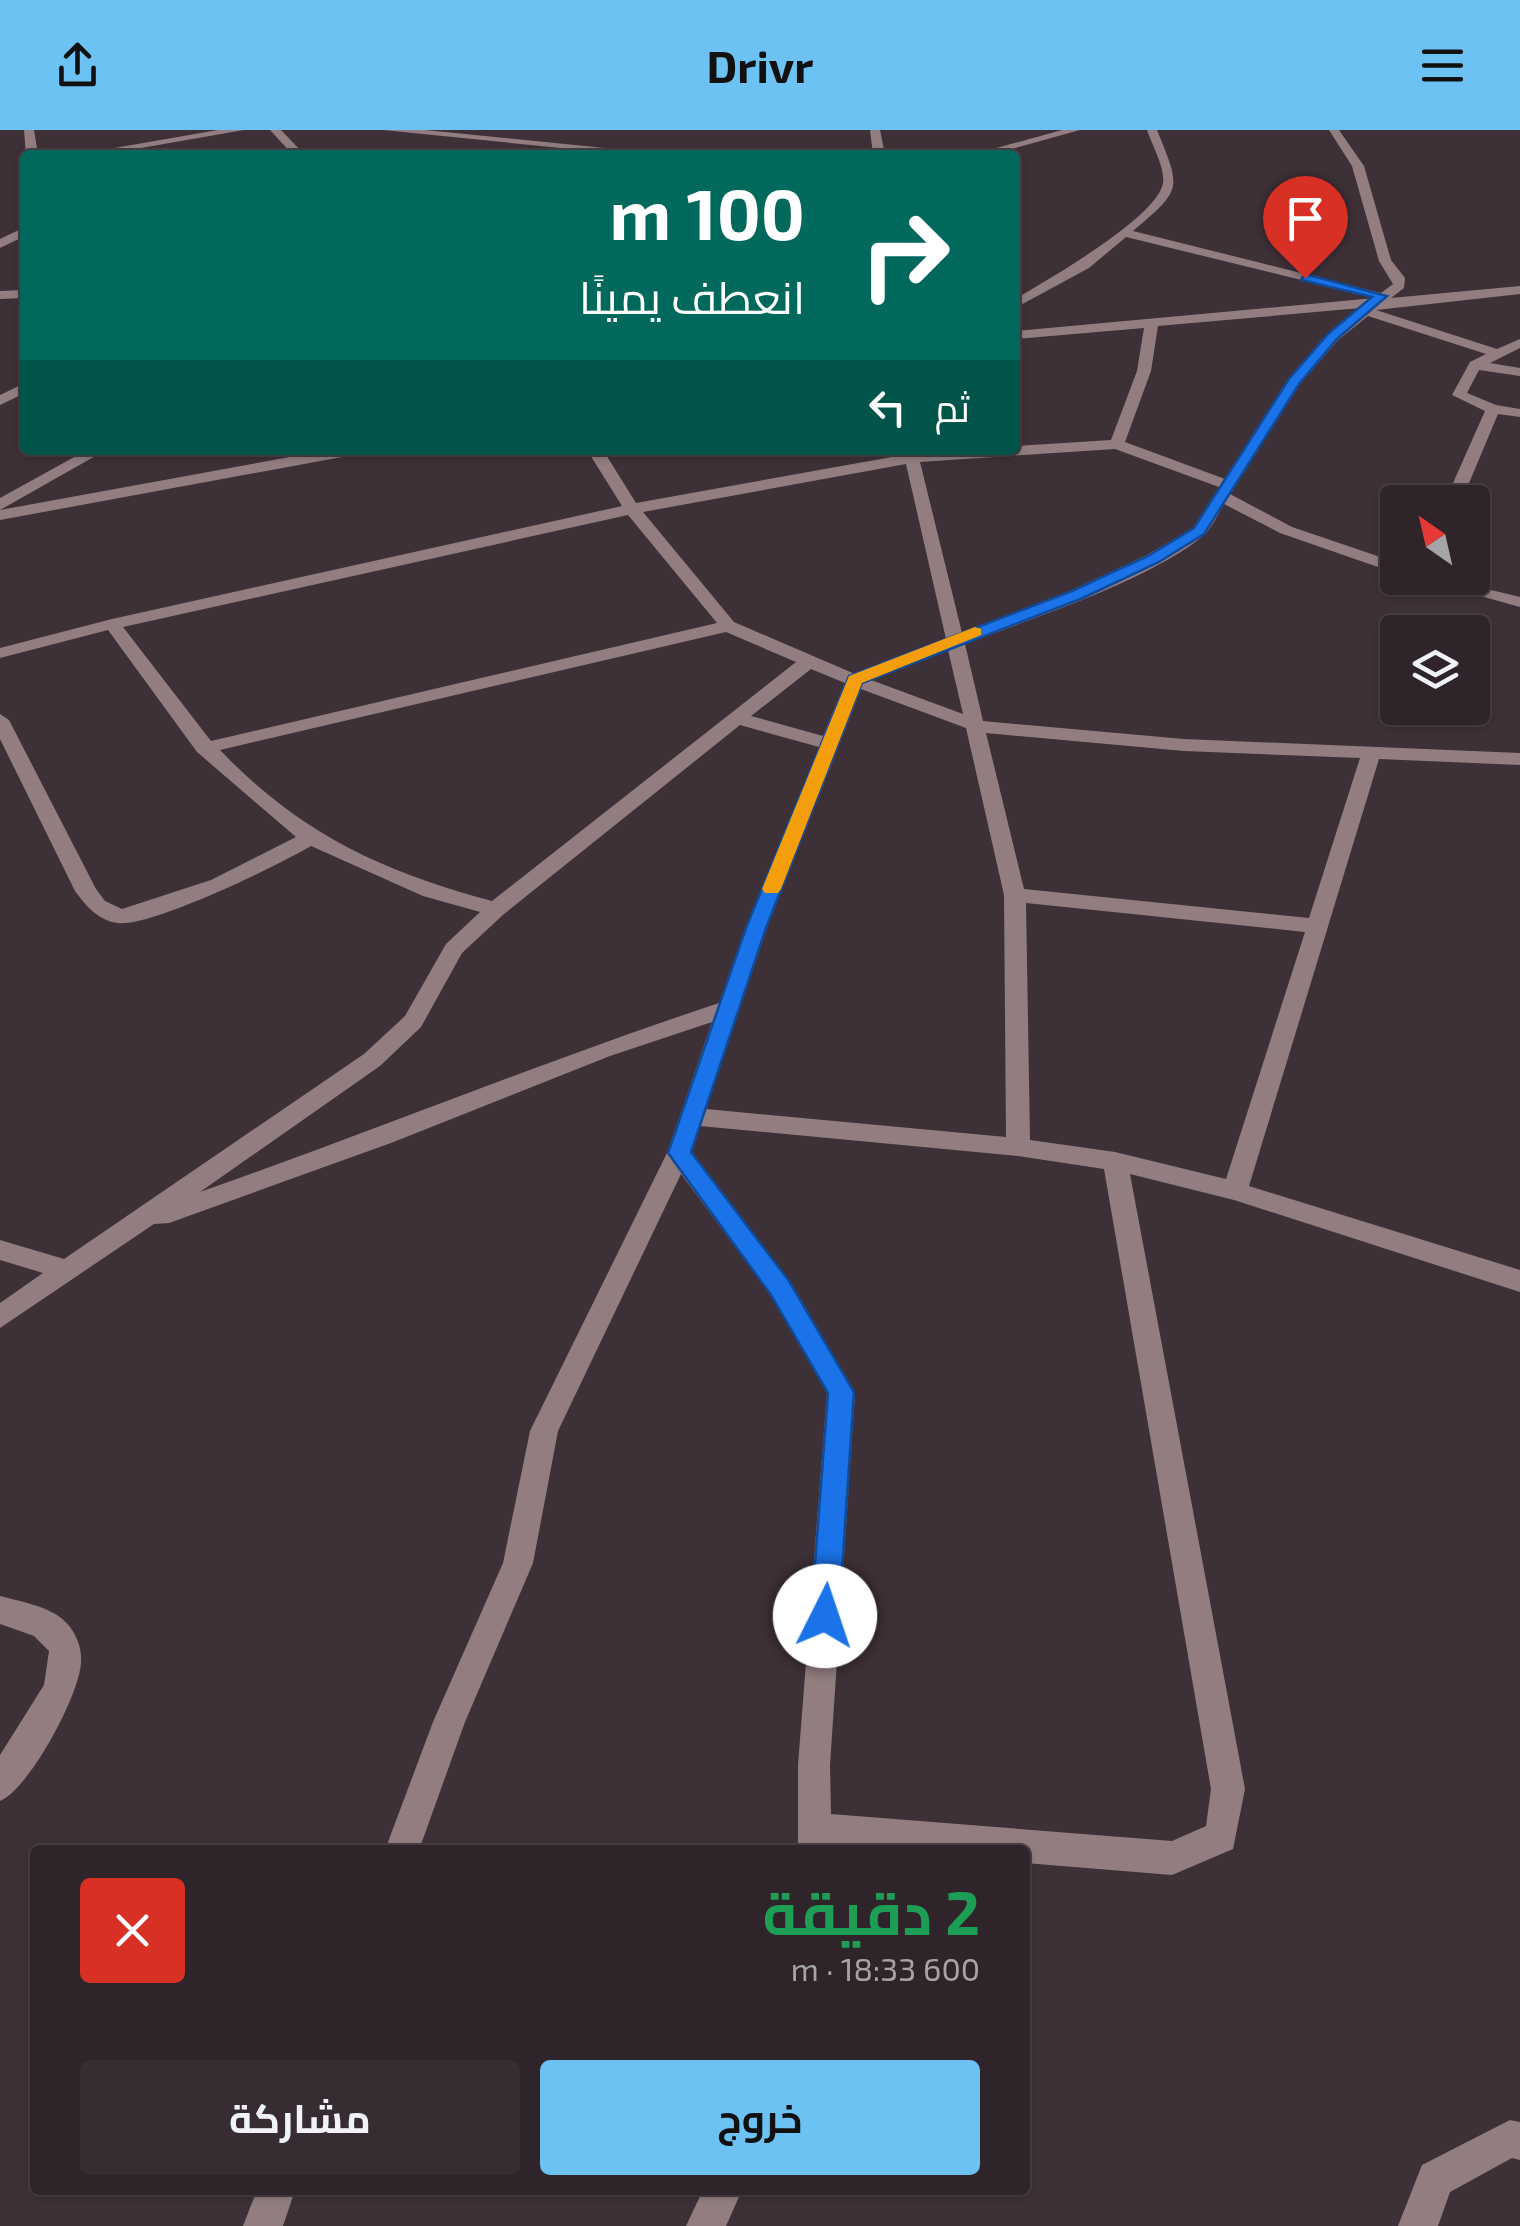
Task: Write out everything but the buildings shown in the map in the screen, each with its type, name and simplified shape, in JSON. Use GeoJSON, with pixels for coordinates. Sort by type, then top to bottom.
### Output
{"type":"FeatureCollection","features":[{"type":"Feature","properties":{"kind":"street"},"geometry":{"type":"LineString","coordinates":[[112,150],[238,130]]}},
{"type":"Feature","properties":{"kind":"street"},"geometry":{"type":"LineString","coordinates":[[275,130],[294,150]]}},
{"type":"Feature","properties":{"kind":"street"},"geometry":{"type":"LineString","coordinates":[[388,130],[636,150]]}},
{"type":"Feature","properties":{"kind":"street"},"geometry":{"type":"LineString","coordinates":[[1031,130],[1048,137]]}},
{"type":"Feature","properties":{"kind":"street"},"geometry":{"type":"LineString","coordinates":[[997,150],[1075,130]]}},
{"type":"Feature","properties":{"kind":"street"},"geometry":{"type":"LineString","coordinates":[[1020,301],[1085,265],[1159,203],[1169,187],[1169,174],[1152,130]]}},
{"type":"Feature","properties":{"kind":"street"},"geometry":{"type":"LineString","coordinates":[[404,1845],[449,1722],[518,1563],[544,1432],[679,1153],[756,928],[855,680],[1078,594],[1153,559],[1199,531],[1294,382],[1333,337],[1398,285],[1398,278],[1386,262],[1358,166],[1334,130]]}},
{"type":"Feature","properties":{"kind":"street"},"geometry":{"type":"LineString","coordinates":[[480,150],[497,140]]}},
{"type":"Feature","properties":{"kind":"street"},"geometry":{"type":"LineString","coordinates":[[1127,233],[1374,302],[1496,354]]}},
{"type":"Feature","properties":{"kind":"street"},"geometry":{"type":"LineString","coordinates":[[1020,335],[1520,290]]}},
{"type":"Feature","properties":{"kind":"street"},"geometry":{"type":"LineString","coordinates":[[1117,444],[1138,392],[1151,346],[1151,325]]}},
{"type":"Feature","properties":{"kind":"street"},"geometry":{"type":"LineString","coordinates":[[1520,344],[1475,365],[1459,395],[1493,409],[1520,412]]}},
{"type":"Feature","properties":{"kind":"street"},"geometry":{"type":"LineString","coordinates":[[1475,365],[1520,372]]}},
{"type":"Feature","properties":{"kind":"street"},"geometry":{"type":"LineString","coordinates":[[1463,485],[1493,409]]}},
{"type":"Feature","properties":{"kind":"street"},"geometry":{"type":"LineString","coordinates":[[1020,449],[1117,444],[1226,492],[1286,530],[1380,563]]}},
{"type":"Feature","properties":{"kind":"street"},"geometry":{"type":"LineString","coordinates":[[0,505],[89,455]]}},
{"type":"Feature","properties":{"kind":"street"},"geometry":{"type":"LineString","coordinates":[[0,515],[325,455]]}},
{"type":"Feature","properties":{"kind":"street"},"geometry":{"type":"LineString","coordinates":[[598,455],[632,509],[728,626],[808,662],[977,726],[1184,745],[1520,759]]}},
{"type":"Feature","properties":{"kind":"street"},"geometry":{"type":"LineString","coordinates":[[0,653],[112,624],[632,509],[906,455]]}},
{"type":"Feature","properties":{"kind":"street"},"geometry":{"type":"LineString","coordinates":[[911,455],[1016,894],[1018,1147]]}},
{"type":"Feature","properties":{"kind":"street"},"geometry":{"type":"LineString","coordinates":[[1490,594],[1520,602]]}},
{"type":"Feature","properties":{"kind":"street"},"geometry":{"type":"LineString","coordinates":[[112,624],[170,709],[204,748],[247,790],[310,838],[430,891],[496,909]]}},
{"type":"Feature","properties":{"kind":"street"},"geometry":{"type":"LineString","coordinates":[[204,748],[728,626]]}},
{"type":"Feature","properties":{"kind":"street"},"geometry":{"type":"LineString","coordinates":[[0,1317],[372,1060],[413,1021],[454,949],[496,909],[808,662]]}},
{"type":"Feature","properties":{"kind":"street"},"geometry":{"type":"LineString","coordinates":[[739,719],[829,744]]}},
{"type":"Feature","properties":{"kind":"street"},"geometry":{"type":"LineString","coordinates":[[0,720],[86,891],[97,906],[120,917],[185,897],[280,856],[310,838]]}},
{"type":"Feature","properties":{"kind":"street"},"geometry":{"type":"LineString","coordinates":[[1235,1191],[1371,753]]}},
{"type":"Feature","properties":{"kind":"street"},"geometry":{"type":"LineString","coordinates":[[1016,894],[1319,926]]}},
{"type":"Feature","properties":{"kind":"street"},"geometry":{"type":"LineString","coordinates":[[128,1228],[382,1138],[602,1050],[729,1008]]}},
{"type":"Feature","properties":{"kind":"street"},"geometry":{"type":"LineString","coordinates":[[693,1117],[1018,1147],[1115,1161],[1235,1191],[1520,1281]]}},
{"type":"Feature","properties":{"kind":"street"},"geometry":{"type":"LineString","coordinates":[[679,1153],[780,1288],[841,1392],[814,1765],[815,1839],[928,1845]]}},
{"type":"Feature","properties":{"kind":"street"},"geometry":{"type":"LineString","coordinates":[[1030,1850],[1172,1858],[1221,1837],[1228,1788],[1115,1161]]}},
{"type":"Feature","properties":{"kind":"street"},"geometry":{"type":"LineString","coordinates":[[0,1250],[67,1270]]}},
{"type":"Feature","properties":{"kind":"street"},"geometry":{"type":"LineString","coordinates":[[0,1610],[57,1634],[70,1658],[65,1681],[0,1784]]}},
{"type":"Feature","properties":{"kind":"street"},"geometry":{"type":"LineString","coordinates":[[1418,2226],[1436,2178],[1510,2138],[1520,2141]]}},
{"type":"Feature","properties":{"kind":"street"},"geometry":{"type":"LineString","coordinates":[[263,2226],[274,2195]]}},
{"type":"Feature","properties":{"kind":"street"},"geometry":{"type":"LineString","coordinates":[[706,2226],[721,2195]]}},
{"type":"Feature","properties":{"kind":"slow traffic"},"geometry":{"type":"LineString","coordinates":[[772,889],[855,680],[975,632]]}},
{"type":"Feature","properties":{"kind":"route"},"geometry":{"type":"LineString","coordinates":[[825,1616],[841,1392],[780,1288],[679,1153],[756,928],[855,680],[994,623],[1078,594],[1153,559],[1199,531],[1294,382],[1333,337],[1381,296],[1305,278]]}}]}
